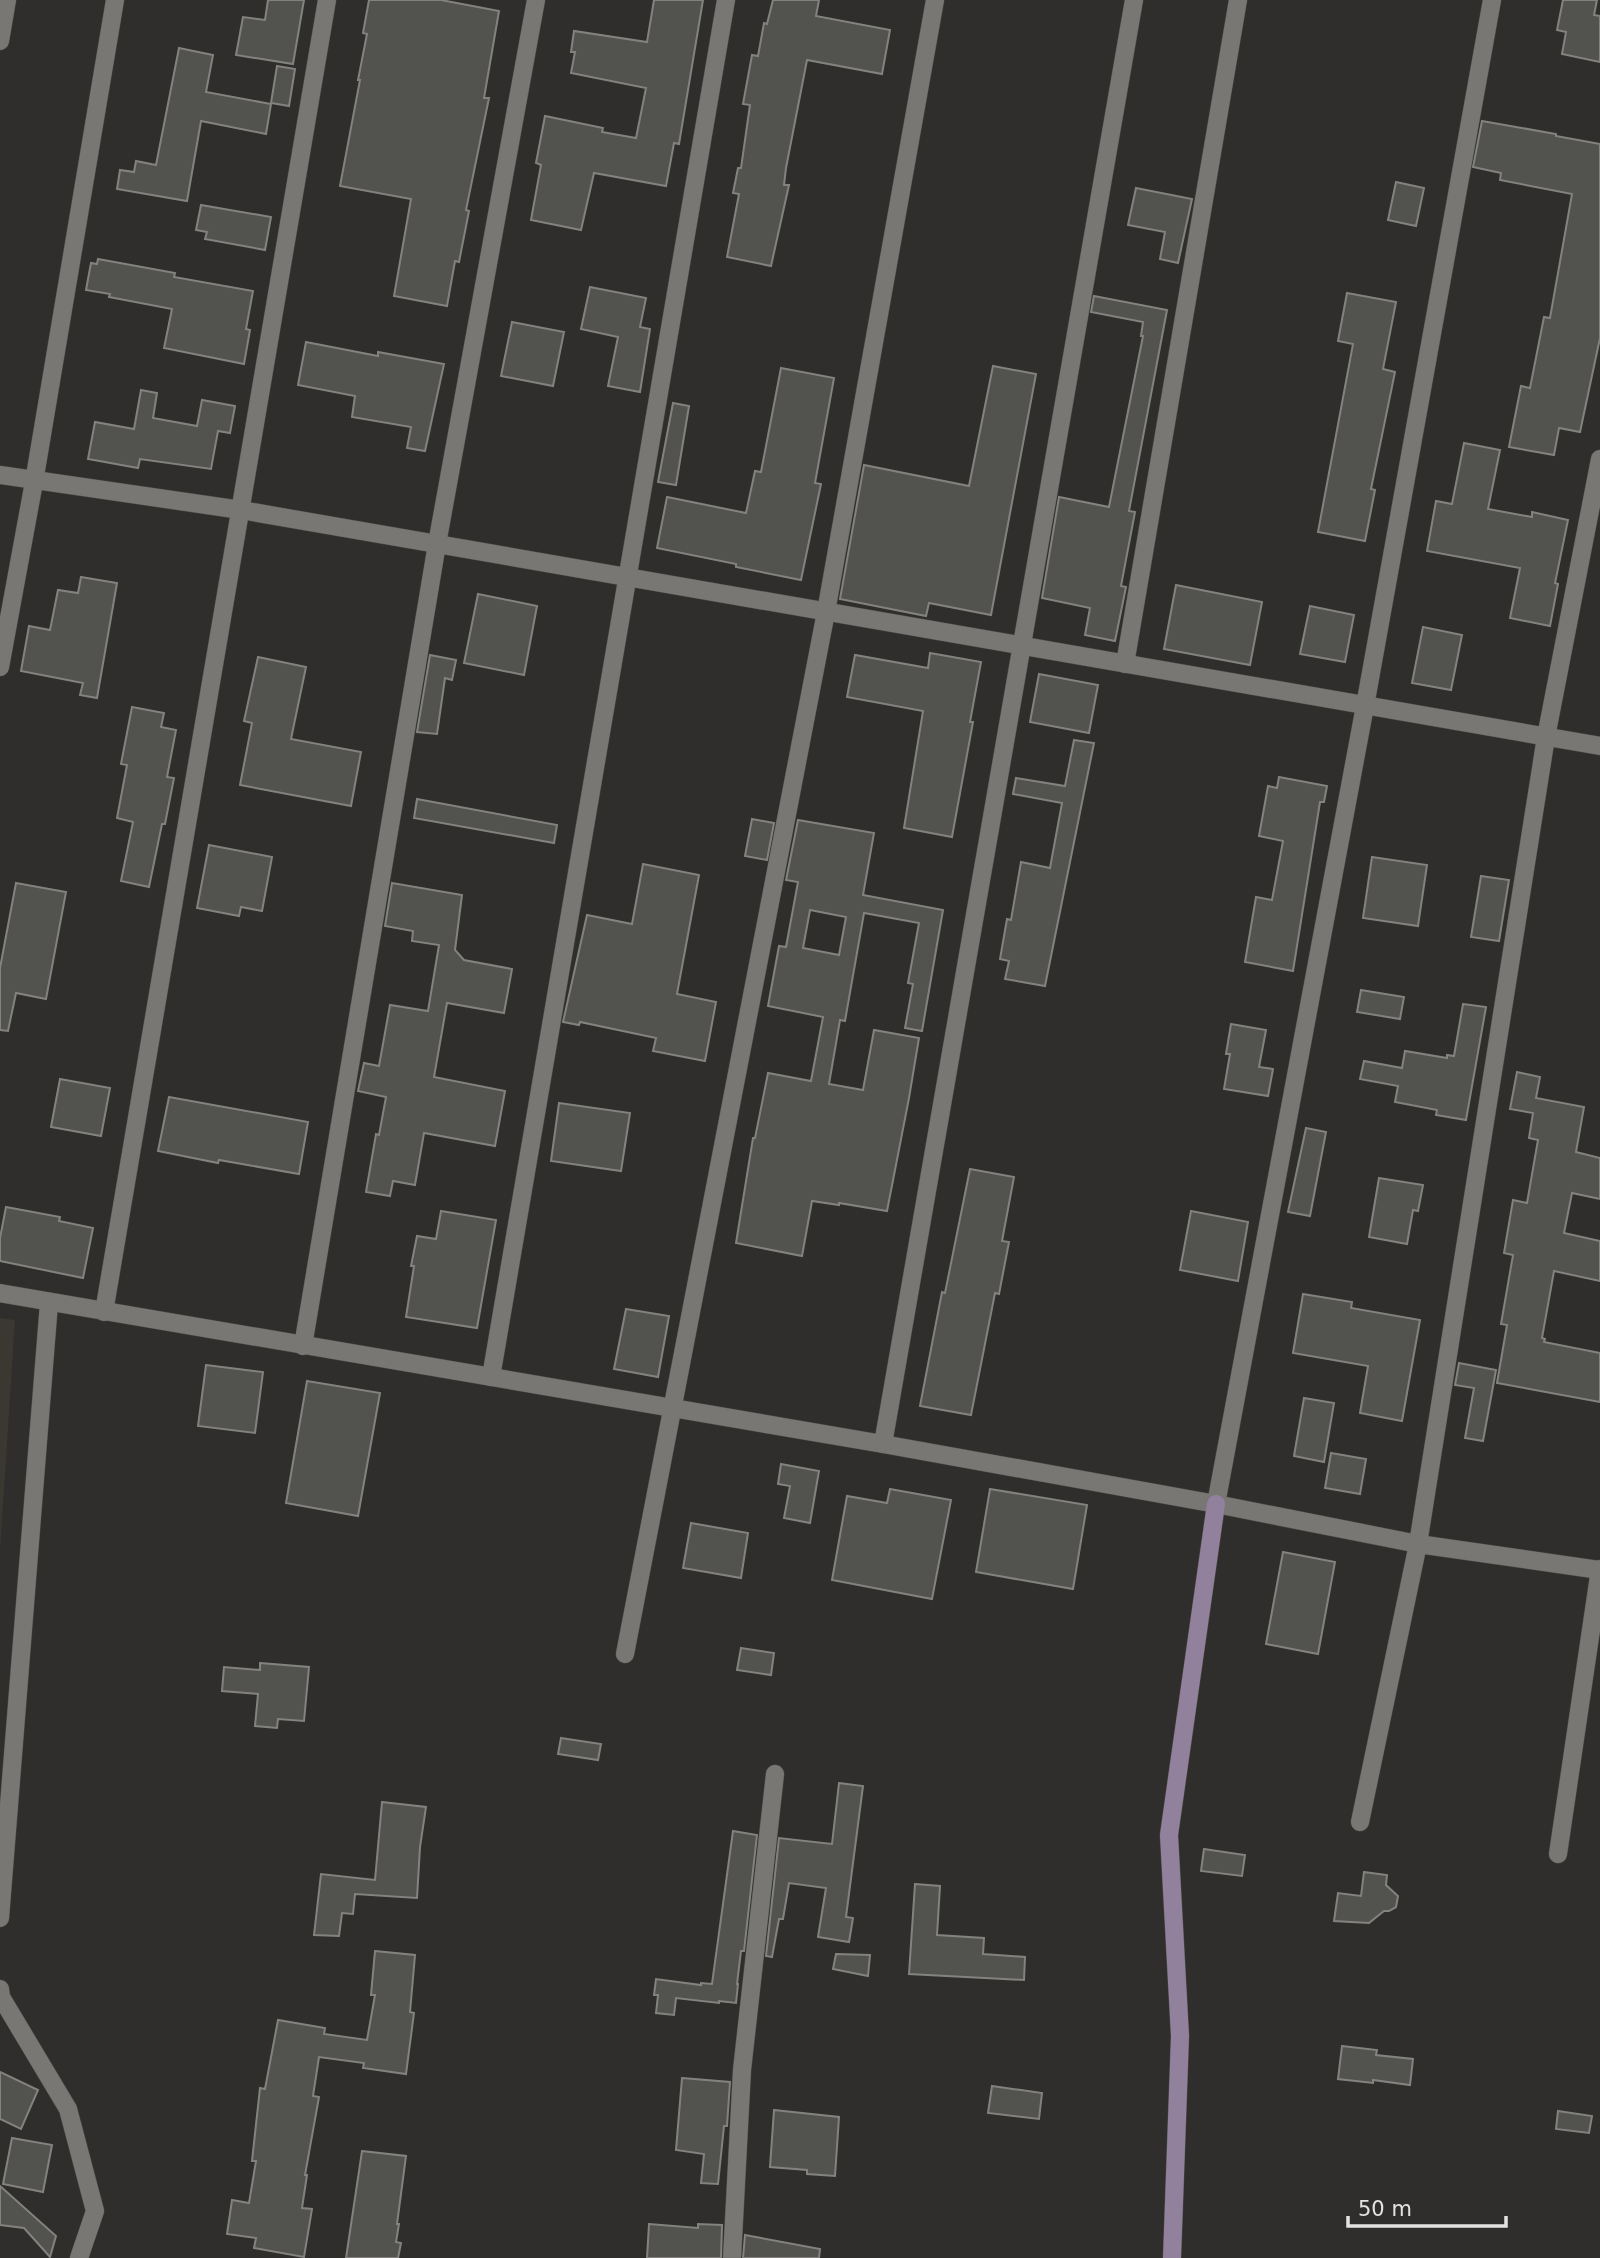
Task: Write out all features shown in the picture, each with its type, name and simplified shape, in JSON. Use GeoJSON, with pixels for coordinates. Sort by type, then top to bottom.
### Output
{"type":"FeatureCollection","features":[{"type":"Feature","properties":{"kind":"street"},"geometry":{"type":"LineString","coordinates":[[0,41],[7,0]]}},
{"type":"Feature","properties":{"kind":"street"},"geometry":{"type":"LineString","coordinates":[[0,667],[115,0]]}},
{"type":"Feature","properties":{"kind":"street"},"geometry":{"type":"LineString","coordinates":[[104,1312],[327,0]]}},
{"type":"Feature","properties":{"kind":"street"},"geometry":{"type":"LineString","coordinates":[[303,1346],[437,544],[536,0]]}},
{"type":"Feature","properties":{"kind":"street"},"geometry":{"type":"LineString","coordinates":[[491,1377],[726,0]]}},
{"type":"Feature","properties":{"kind":"street"},"geometry":{"type":"LineString","coordinates":[[625,1654],[827,612],[935,0]]}},
{"type":"Feature","properties":{"kind":"street"},"geometry":{"type":"LineString","coordinates":[[883,1444],[1134,0]]}},
{"type":"Feature","properties":{"kind":"street"},"geometry":{"type":"LineString","coordinates":[[1125,664],[1238,0]]}},
{"type":"Feature","properties":{"kind":"street"},"geometry":{"type":"LineString","coordinates":[[1172,2258],[1180,2036],[1169,1835],[1216,1504],[1365,706],[1492,0]]}},
{"type":"Feature","properties":{"kind":"street"},"geometry":{"type":"LineString","coordinates":[[1360,1822],[1418,1544],[1546,737],[1600,459]]}},
{"type":"Feature","properties":{"kind":"street"},"geometry":{"type":"LineString","coordinates":[[0,475],[241,510],[1600,746]]}},
{"type":"Feature","properties":{"kind":"street"},"geometry":{"type":"LineString","coordinates":[[0,1293],[883,1444],[1216,1504],[1418,1544],[1600,1569],[1558,1854]]}},
{"type":"Feature","properties":{"kind":"street"},"geometry":{"type":"LineString","coordinates":[[0,1918],[49,1303]]}},
{"type":"Feature","properties":{"kind":"street"},"geometry":{"type":"LineString","coordinates":[[732,2258],[742,2070],[775,1773]]}},
{"type":"Feature","properties":{"kind":"street"},"geometry":{"type":"LineString","coordinates":[[0,1989],[1,1997],[68,2109],[95,2211],[79,2258]]}},
{"type":"Feature","properties":{"kind":"shaded area"},"geometry":{"type":"Polygon","coordinates":[[[0,1318],[15,1320],[0,1551],[0,1318]]]}},
{"type":"Feature","properties":{"kind":"building"},"geometry":{"type":"Polygon","coordinates":[[[268,0],[304,0],[293,64],[236,55],[243,17],[265,20],[268,0]]]}},
{"type":"Feature","properties":{"kind":"building"},"geometry":{"type":"Polygon","coordinates":[[[369,0],[441,0],[499,11],[484,98],[489,98],[466,210],[469,211],[459,262],[455,261],[447,306],[394,296],[411,199],[340,186],[360,80],[367,34],[363,33],[369,0]]]}},
{"type":"Feature","properties":{"kind":"building"},"geometry":{"type":"Polygon","coordinates":[[[654,0],[703,0],[679,144],[674,143],[666,186],[594,173],[581,230],[531,220],[541,165],[536,163],[545,116],[603,128],[602,132],[636,138],[646,88],[571,73],[575,52],[571,52],[574,31],[647,42],[654,0]]]}},
{"type":"Feature","properties":{"kind":"building"},"geometry":{"type":"Polygon","coordinates":[[[773,0],[819,0],[816,16],[890,30],[882,74],[807,60],[786,168],[784,185],[789,185],[771,266],[727,257],[739,194],[733,193],[738,168],[741,168],[750,105],[743,104],[752,55],[758,56],[764,23],[767,24],[773,0]]]}},
{"type":"Feature","properties":{"kind":"building"},"geometry":{"type":"Polygon","coordinates":[[[1563,0],[1597,0],[1594,15],[1600,16],[1600,62],[1562,54],[1566,32],[1557,30],[1563,0]]]}},
{"type":"Feature","properties":{"kind":"building"},"geometry":{"type":"Polygon","coordinates":[[[179,48],[213,55],[206,92],[271,104],[266,134],[201,121],[187,201],[117,189],[120,170],[134,172],[136,161],[156,165],[179,48]]]}},
{"type":"Feature","properties":{"kind":"building"},"geometry":{"type":"Polygon","coordinates":[[[277,66],[295,69],[289,106],[271,103],[277,66]]]}},
{"type":"Feature","properties":{"kind":"building"},"geometry":{"type":"Polygon","coordinates":[[[1482,121],[1600,144],[1600,338],[1580,432],[1559,428],[1554,455],[1509,447],[1521,386],[1530,388],[1544,317],[1550,318],[1572,194],[1500,180],[1501,173],[1473,167],[1482,121]]]}},
{"type":"Feature","properties":{"kind":"building"},"geometry":{"type":"Polygon","coordinates":[[[1396,182],[1424,188],[1416,226],[1388,220],[1396,182]]]}},
{"type":"Feature","properties":{"kind":"building"},"geometry":{"type":"Polygon","coordinates":[[[1136,188],[1192,199],[1178,263],[1160,259],[1165,232],[1128,225],[1136,188]]]}},
{"type":"Feature","properties":{"kind":"building"},"geometry":{"type":"Polygon","coordinates":[[[201,205],[271,217],[265,250],[205,239],[207,232],[196,230],[201,205]]]}},
{"type":"Feature","properties":{"kind":"building"},"geometry":{"type":"Polygon","coordinates":[[[98,259],[175,273],[174,277],[253,291],[246,329],[250,330],[244,364],[164,348],[172,309],[86,290],[91,263],[97,264],[98,259]]]}},
{"type":"Feature","properties":{"kind":"building"},"geometry":{"type":"Polygon","coordinates":[[[590,287],[646,298],[640,327],[650,329],[640,392],[608,386],[618,337],[581,329],[590,287]]]}},
{"type":"Feature","properties":{"kind":"building"},"geometry":{"type":"Polygon","coordinates":[[[1347,293],[1396,302],[1383,369],[1395,372],[1371,489],[1375,490],[1365,541],[1318,532],[1353,344],[1338,341],[1347,293]]]}},
{"type":"Feature","properties":{"kind":"building"},"geometry":{"type":"Polygon","coordinates":[[[1094,296],[1167,310],[1129,511],[1135,512],[1121,586],[1126,587],[1115,641],[1085,635],[1090,608],[1042,598],[1059,497],[1109,507],[1143,336],[1143,322],[1091,312],[1094,296]]]}},
{"type":"Feature","properties":{"kind":"building"},"geometry":{"type":"Polygon","coordinates":[[[512,322],[564,332],[553,386],[501,376],[512,322]]]}},
{"type":"Feature","properties":{"kind":"building"},"geometry":{"type":"Polygon","coordinates":[[[306,342],[378,356],[378,352],[444,364],[425,451],[407,448],[411,427],[352,417],[355,396],[298,385],[306,342]]]}},
{"type":"Feature","properties":{"kind":"building"},"geometry":{"type":"Polygon","coordinates":[[[993,366],[1036,374],[991,615],[929,603],[926,616],[840,599],[864,465],[969,486],[993,366]]]}},
{"type":"Feature","properties":{"kind":"building"},"geometry":{"type":"Polygon","coordinates":[[[781,368],[834,378],[815,483],[821,484],[801,580],[657,548],[667,497],[746,513],[755,471],[761,472],[781,368]]]}},
{"type":"Feature","properties":{"kind":"building"},"geometry":{"type":"Polygon","coordinates":[[[141,390],[157,393],[153,418],[197,426],[202,400],[235,406],[230,433],[218,431],[211,469],[140,459],[138,468],[88,459],[95,422],[134,429],[141,390]]]}},
{"type":"Feature","properties":{"kind":"building"},"geometry":{"type":"Polygon","coordinates":[[[673,403],[689,406],[676,485],[658,482],[673,403]]]}},
{"type":"Feature","properties":{"kind":"building"},"geometry":{"type":"Polygon","coordinates":[[[1464,443],[1500,450],[1488,509],[1532,517],[1532,512],[1568,520],[1555,583],[1558,584],[1550,626],[1510,618],[1520,568],[1427,551],[1436,501],[1452,504],[1464,443]]]}},
{"type":"Feature","properties":{"kind":"building"},"geometry":{"type":"Polygon","coordinates":[[[81,577],[117,583],[97,698],[80,695],[83,683],[21,671],[29,626],[50,630],[58,590],[78,593],[81,577]]]}},
{"type":"Feature","properties":{"kind":"building"},"geometry":{"type":"Polygon","coordinates":[[[1176,585],[1262,602],[1250,665],[1164,649],[1176,585]]]}},
{"type":"Feature","properties":{"kind":"building"},"geometry":{"type":"Polygon","coordinates":[[[478,594],[537,606],[524,675],[464,663],[478,594]]]}},
{"type":"Feature","properties":{"kind":"building"},"geometry":{"type":"Polygon","coordinates":[[[1310,606],[1354,615],[1345,662],[1300,654],[1310,606]]]}},
{"type":"Feature","properties":{"kind":"building"},"geometry":{"type":"Polygon","coordinates":[[[1423,627],[1462,635],[1451,690],[1412,683],[1423,627]]]}},
{"type":"Feature","properties":{"kind":"building"},"geometry":{"type":"Polygon","coordinates":[[[930,653],[981,662],[952,837],[904,828],[923,711],[847,697],[855,655],[928,668],[930,653]]]}},
{"type":"Feature","properties":{"kind":"building"},"geometry":{"type":"Polygon","coordinates":[[[430,655],[456,660],[452,680],[445,678],[437,734],[417,732],[430,655]]]}},
{"type":"Feature","properties":{"kind":"building"},"geometry":{"type":"Polygon","coordinates":[[[258,657],[306,667],[291,739],[361,752],[351,806],[240,785],[252,723],[244,721],[258,657]]]}},
{"type":"Feature","properties":{"kind":"building"},"geometry":{"type":"Polygon","coordinates":[[[1039,674],[1098,685],[1089,733],[1030,722],[1039,674]]]}},
{"type":"Feature","properties":{"kind":"building"},"geometry":{"type":"Polygon","coordinates":[[[132,707],[164,713],[161,727],[176,730],[167,777],[174,778],[149,887],[121,881],[133,822],[117,818],[127,765],[121,764],[132,707]]]}},
{"type":"Feature","properties":{"kind":"building"},"geometry":{"type":"Polygon","coordinates":[[[1074,740],[1094,743],[1045,986],[1005,979],[1009,961],[1000,959],[1007,919],[1011,920],[1021,862],[1050,868],[1062,803],[1013,794],[1016,778],[1065,786],[1074,740]]]}},
{"type":"Feature","properties":{"kind":"building"},"geometry":{"type":"Polygon","coordinates":[[[1279,777],[1327,786],[1324,802],[1320,802],[1293,971],[1245,962],[1256,897],[1272,900],[1283,841],[1259,836],[1268,786],[1277,788],[1279,777]]]}},
{"type":"Feature","properties":{"kind":"building"},"geometry":{"type":"Polygon","coordinates":[[[417,799],[557,825],[554,843],[414,818],[417,799]]]}},
{"type":"Feature","properties":{"kind":"building"},"geometry":{"type":"Polygon","coordinates":[[[752,819],[774,823],[767,860],[745,856],[752,819]]]}},
{"type":"Feature","properties":{"kind":"building"},"geometry":{"type":"Polygon","coordinates":[[[798,820],[874,833],[863,895],[943,910],[922,1031],[905,1028],[913,984],[908,983],[919,923],[864,913],[845,1021],[840,1020],[829,1084],[863,1090],[874,1030],[919,1038],[909,1098],[887,1211],[812,1201],[802,1256],[736,1243],[753,1138],[768,1073],[811,1081],[823,1017],[768,1006],[779,946],[786,947],[798,882],[786,880],[798,820]],[[810,910],[803,948],[839,955],[846,917],[810,910]]]}},
{"type":"Feature","properties":{"kind":"building"},"geometry":{"type":"Polygon","coordinates":[[[209,845],[272,857],[262,911],[241,907],[239,916],[197,908],[209,845]]]}},
{"type":"Feature","properties":{"kind":"building"},"geometry":{"type":"Polygon","coordinates":[[[1372,857],[1427,865],[1418,926],[1363,918],[1372,857]]]}},
{"type":"Feature","properties":{"kind":"building"},"geometry":{"type":"Polygon","coordinates":[[[643,864],[699,875],[677,994],[716,1002],[705,1061],[653,1051],[656,1038],[580,1022],[579,1025],[563,1022],[587,915],[632,924],[643,864]]]}},
{"type":"Feature","properties":{"kind":"building"},"geometry":{"type":"Polygon","coordinates":[[[1481,876],[1509,880],[1499,941],[1471,937],[1481,876]]]}},
{"type":"Feature","properties":{"kind":"building"},"geometry":{"type":"Polygon","coordinates":[[[16,883],[66,892],[46,999],[16,993],[8,1031],[0,1030],[0,968],[16,883]]]}},
{"type":"Feature","properties":{"kind":"building"},"geometry":{"type":"Polygon","coordinates":[[[392,883],[462,895],[455,950],[464,960],[512,969],[504,1013],[447,1003],[434,1077],[505,1091],[495,1146],[424,1133],[415,1185],[393,1181],[390,1196],[366,1192],[376,1134],[379,1135],[386,1097],[358,1091],[364,1063],[379,1066],[390,1005],[428,1011],[439,945],[412,941],[413,931],[385,926],[392,883]]]}},
{"type":"Feature","properties":{"kind":"building"},"geometry":{"type":"Polygon","coordinates":[[[1361,990],[1404,997],[1400,1019],[1357,1012],[1361,990]]]}},
{"type":"Feature","properties":{"kind":"building"},"geometry":{"type":"Polygon","coordinates":[[[1463,1004],[1486,1007],[1466,1120],[1436,1115],[1437,1110],[1395,1102],[1398,1086],[1360,1079],[1364,1061],[1402,1068],[1405,1051],[1447,1058],[1447,1055],[1454,1056],[1463,1004]]]}},
{"type":"Feature","properties":{"kind":"building"},"geometry":{"type":"Polygon","coordinates":[[[1231,1024],[1266,1030],[1259,1067],[1273,1069],[1268,1096],[1224,1089],[1230,1054],[1226,1054],[1231,1024]]]}},
{"type":"Feature","properties":{"kind":"building"},"geometry":{"type":"Polygon","coordinates":[[[1517,1072],[1540,1077],[1536,1098],[1584,1107],[1576,1152],[1600,1158],[1600,1199],[1572,1193],[1564,1233],[1600,1241],[1600,1281],[1554,1271],[1542,1338],[1545,1339],[1544,1342],[1600,1353],[1600,1402],[1497,1383],[1507,1325],[1501,1324],[1513,1255],[1504,1253],[1513,1200],[1527,1203],[1538,1140],[1529,1138],[1533,1113],[1510,1109],[1517,1072]]]}},
{"type":"Feature","properties":{"kind":"building"},"geometry":{"type":"Polygon","coordinates":[[[60,1079],[110,1088],[101,1136],[51,1127],[60,1079]]]}},
{"type":"Feature","properties":{"kind":"building"},"geometry":{"type":"Polygon","coordinates":[[[169,1097],[308,1122],[299,1174],[219,1160],[218,1163],[158,1151],[169,1097]]]}},
{"type":"Feature","properties":{"kind":"building"},"geometry":{"type":"Polygon","coordinates":[[[559,1103],[630,1113],[621,1171],[551,1161],[559,1103]]]}},
{"type":"Feature","properties":{"kind":"building"},"geometry":{"type":"Polygon","coordinates":[[[1306,1128],[1326,1132],[1310,1216],[1288,1212],[1306,1128]]]}},
{"type":"Feature","properties":{"kind":"building"},"geometry":{"type":"Polygon","coordinates":[[[970,1169],[1014,1177],[1002,1241],[1009,1242],[999,1294],[995,1293],[971,1415],[920,1406],[970,1169]]]}},
{"type":"Feature","properties":{"kind":"building"},"geometry":{"type":"Polygon","coordinates":[[[1379,1178],[1423,1185],[1418,1211],[1413,1210],[1407,1244],[1369,1237],[1379,1178]]]}},
{"type":"Feature","properties":{"kind":"building"},"geometry":{"type":"Polygon","coordinates":[[[6,1207],[60,1217],[59,1221],[93,1228],[83,1278],[0,1261],[0,1238],[6,1207]]]}},
{"type":"Feature","properties":{"kind":"building"},"geometry":{"type":"Polygon","coordinates":[[[441,1211],[496,1220],[477,1328],[406,1317],[417,1236],[436,1239],[441,1211]]]}},
{"type":"Feature","properties":{"kind":"building"},"geometry":{"type":"Polygon","coordinates":[[[1191,1211],[1248,1222],[1238,1281],[1180,1270],[1191,1211]]]}},
{"type":"Feature","properties":{"kind":"building"},"geometry":{"type":"Polygon","coordinates":[[[1303,1294],[1352,1302],[1351,1308],[1420,1320],[1402,1421],[1360,1413],[1368,1366],[1293,1353],[1303,1294]]]}},
{"type":"Feature","properties":{"kind":"building"},"geometry":{"type":"Polygon","coordinates":[[[626,1309],[669,1316],[658,1377],[614,1369],[626,1309]]]}},
{"type":"Feature","properties":{"kind":"building"},"geometry":{"type":"Polygon","coordinates":[[[1459,1363],[1496,1370],[1483,1441],[1465,1438],[1474,1388],[1455,1385],[1459,1363]]]}},
{"type":"Feature","properties":{"kind":"building"},"geometry":{"type":"Polygon","coordinates":[[[206,1365],[263,1372],[255,1433],[198,1426],[206,1365]]]}},
{"type":"Feature","properties":{"kind":"building"},"geometry":{"type":"Polygon","coordinates":[[[307,1381],[380,1393],[358,1516],[286,1503],[307,1381]]]}},
{"type":"Feature","properties":{"kind":"building"},"geometry":{"type":"Polygon","coordinates":[[[1304,1398],[1334,1403],[1324,1462],[1294,1456],[1304,1398]]]}},
{"type":"Feature","properties":{"kind":"building"},"geometry":{"type":"Polygon","coordinates":[[[1331,1453],[1366,1459],[1360,1494],[1325,1488],[1331,1453]]]}},
{"type":"Feature","properties":{"kind":"building"},"geometry":{"type":"Polygon","coordinates":[[[781,1464],[819,1471],[810,1523],[784,1518],[790,1486],[778,1484],[781,1464]]]}},
{"type":"Feature","properties":{"kind":"building"},"geometry":{"type":"Polygon","coordinates":[[[890,1489],[951,1500],[932,1599],[832,1580],[847,1496],[887,1503],[890,1489]]]}},
{"type":"Feature","properties":{"kind":"building"},"geometry":{"type":"Polygon","coordinates":[[[990,1489],[1087,1505],[1073,1589],[976,1572],[990,1489]]]}},
{"type":"Feature","properties":{"kind":"building"},"geometry":{"type":"Polygon","coordinates":[[[691,1523],[748,1533],[741,1578],[683,1568],[691,1523]]]}},
{"type":"Feature","properties":{"kind":"building"},"geometry":{"type":"Polygon","coordinates":[[[1283,1552],[1335,1562],[1318,1654],[1266,1644],[1283,1552]]]}},
{"type":"Feature","properties":{"kind":"building"},"geometry":{"type":"Polygon","coordinates":[[[741,1648],[774,1653],[771,1675],[737,1670],[741,1648]]]}},
{"type":"Feature","properties":{"kind":"building"},"geometry":{"type":"Polygon","coordinates":[[[260,1663],[309,1667],[304,1721],[278,1719],[277,1728],[255,1726],[258,1694],[222,1691],[224,1667],[260,1670],[260,1663]]]}},
{"type":"Feature","properties":{"kind":"building"},"geometry":{"type":"Polygon","coordinates":[[[561,1738],[601,1744],[598,1760],[558,1754],[561,1738]]]}},
{"type":"Feature","properties":{"kind":"building"},"geometry":{"type":"Polygon","coordinates":[[[839,1783],[863,1786],[846,1917],[853,1918],[849,1942],[818,1937],[826,1888],[789,1883],[783,1919],[779,1919],[772,1957],[766,1956],[779,1838],[832,1844],[839,1783]]]}},
{"type":"Feature","properties":{"kind":"building"},"geometry":{"type":"Polygon","coordinates":[[[382,1802],[426,1807],[417,1898],[355,1894],[353,1914],[342,1913],[339,1936],[314,1935],[321,1874],[375,1880],[382,1802]]]}},
{"type":"Feature","properties":{"kind":"building"},"geometry":{"type":"Polygon","coordinates":[[[733,1831],[757,1835],[736,2003],[676,1998],[674,2015],[656,2013],[656,1979],[712,1984],[733,1831]]]}},
{"type":"Feature","properties":{"kind":"building"},"geometry":{"type":"Polygon","coordinates":[[[1204,1849],[1245,1855],[1242,1876],[1201,1871],[1204,1849]]]}},
{"type":"Feature","properties":{"kind":"building"},"geometry":{"type":"Polygon","coordinates":[[[1364,1872],[1387,1875],[1386,1885],[1398,1896],[1396,1907],[1384,1911],[1369,1923],[1334,1921],[1338,1893],[1361,1896],[1364,1872]]]}},
{"type":"Feature","properties":{"kind":"building"},"geometry":{"type":"Polygon","coordinates":[[[915,1884],[940,1886],[937,1935],[984,1938],[983,1954],[1025,1957],[1024,1980],[909,1974],[915,1884]]]}},
{"type":"Feature","properties":{"kind":"building"},"geometry":{"type":"Polygon","coordinates":[[[375,1951],[415,1955],[410,2012],[414,2013],[406,2074],[363,2068],[364,2063],[319,2057],[313,2096],[319,2097],[302,2208],[312,2209],[304,2257],[254,2248],[256,2238],[227,2234],[232,2200],[249,2203],[256,2161],[252,2161],[260,2088],[265,2089],[278,2020],[325,2028],[324,2034],[367,2040],[375,1995],[371,1995],[375,1951]]]}},
{"type":"Feature","properties":{"kind":"building"},"geometry":{"type":"Polygon","coordinates":[[[836,1954],[870,1955],[868,1976],[833,1969],[836,1954]]]}},
{"type":"Feature","properties":{"kind":"building"},"geometry":{"type":"Polygon","coordinates":[[[1342,2046],[1377,2050],[1376,2055],[1413,2059],[1410,2085],[1338,2079],[1342,2046]]]}},
{"type":"Feature","properties":{"kind":"building"},"geometry":{"type":"Polygon","coordinates":[[[0,2072],[38,2090],[21,2129],[0,2119],[0,2072]]]}},
{"type":"Feature","properties":{"kind":"building"},"geometry":{"type":"Polygon","coordinates":[[[682,2078],[730,2082],[727,2126],[724,2126],[718,2184],[701,2183],[704,2154],[676,2150],[682,2078]]]}},
{"type":"Feature","properties":{"kind":"building"},"geometry":{"type":"Polygon","coordinates":[[[992,2086],[1042,2093],[1039,2119],[988,2113],[992,2086]]]}},
{"type":"Feature","properties":{"kind":"building"},"geometry":{"type":"Polygon","coordinates":[[[774,2110],[839,2117],[835,2176],[807,2174],[807,2170],[770,2167],[774,2110]]]}},
{"type":"Feature","properties":{"kind":"building"},"geometry":{"type":"Polygon","coordinates":[[[1558,2111],[1592,2116],[1589,2133],[1556,2129],[1558,2111]]]}},
{"type":"Feature","properties":{"kind":"building"},"geometry":{"type":"Polygon","coordinates":[[[12,2138],[52,2145],[43,2192],[3,2184],[12,2138]]]}},
{"type":"Feature","properties":{"kind":"building"},"geometry":{"type":"Polygon","coordinates":[[[362,2151],[406,2156],[397,2224],[396,2242],[401,2243],[398,2258],[346,2258],[362,2151]]]}},
{"type":"Feature","properties":{"kind":"building"},"geometry":{"type":"Polygon","coordinates":[[[0,2186],[56,2236],[50,2257],[24,2228],[0,2225],[0,2186]]]}},
{"type":"Feature","properties":{"kind":"building"},"geometry":{"type":"Polygon","coordinates":[[[649,2224],[698,2228],[698,2224],[722,2225],[721,2258],[647,2258],[649,2224]]]}},
{"type":"Feature","properties":{"kind":"building"},"geometry":{"type":"Polygon","coordinates":[[[745,2235],[820,2249],[819,2258],[743,2258],[745,2235]]]}}]}
